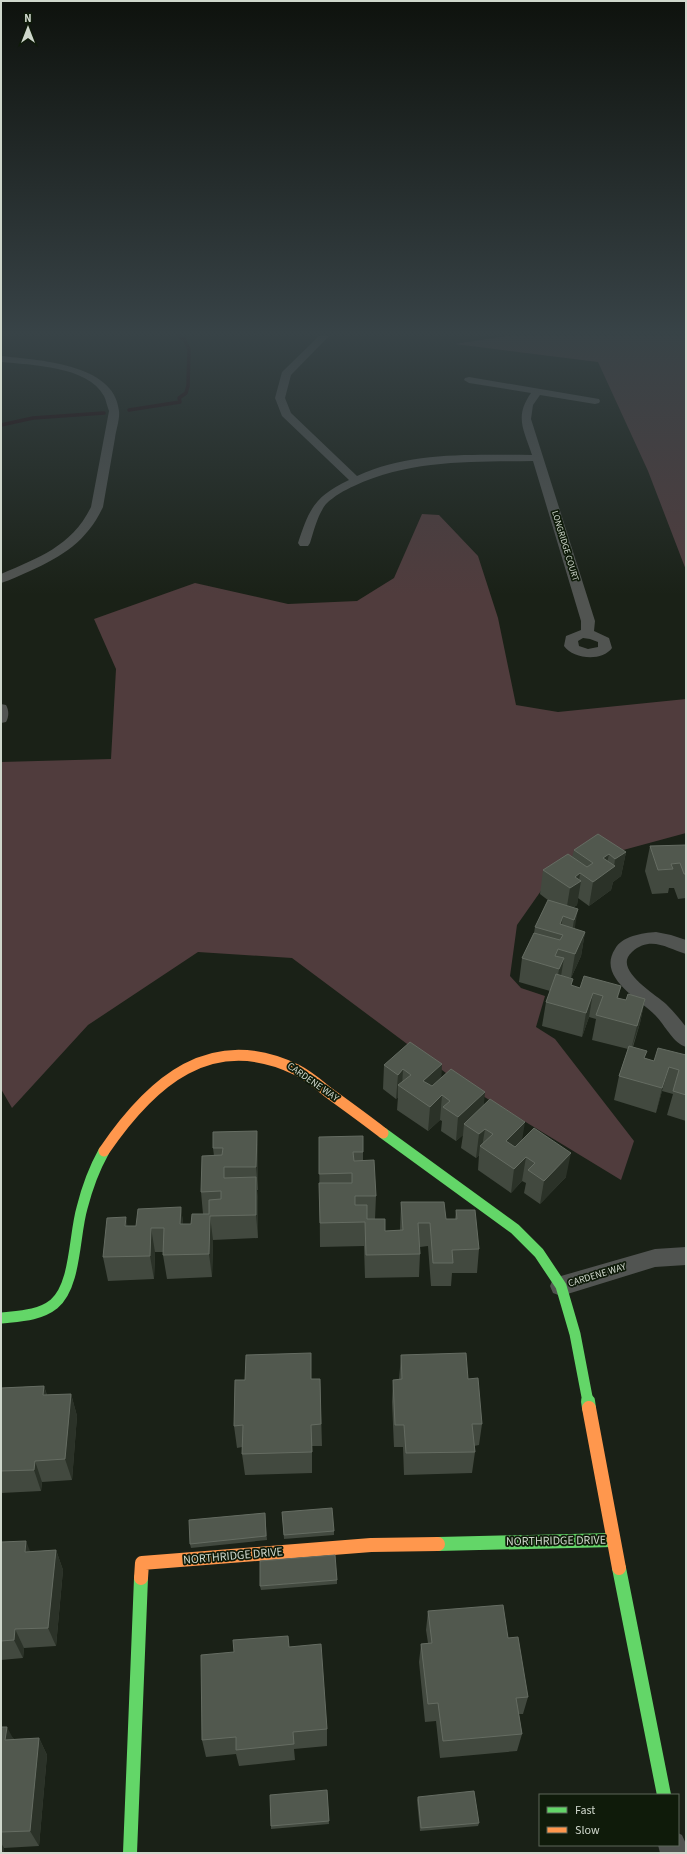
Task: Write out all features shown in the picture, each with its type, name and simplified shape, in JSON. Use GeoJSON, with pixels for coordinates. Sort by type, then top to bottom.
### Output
{"type":"FeatureCollection","features":[{"type":"Feature","properties":{"kind":"street"},"geometry":{"type":"LineString","coordinates":[[1,579],[59,551],[77,538],[93,518],[98,507],[112,423]]}},
{"type":"Feature","properties":{"kind":"street"},"geometry":{"type":"LineString","coordinates":[[295,423],[356,480]]}},
{"type":"Feature","properties":{"kind":"street","name":"LONGRIDGE COURT"},"geometry":{"type":"LineString","coordinates":[[528,423],[588,621],[587,634]]}},
{"type":"Feature","properties":{"kind":"street"},"geometry":{"type":"LineString","coordinates":[[304,543],[322,502],[335,492],[356,480],[388,469],[431,461],[538,458]]}},
{"type":"Feature","properties":{"kind":"street"},"geometry":{"type":"LineString","coordinates":[[1,708],[1,719]]}},
{"type":"Feature","properties":{"kind":"street"},"geometry":{"type":"LineString","coordinates":[[686,948],[671,940],[653,938],[627,944],[621,950],[617,960],[621,971],[630,984],[662,1010],[686,1040]]}},
{"type":"Feature","properties":{"kind":"street","name":"CARDENE WAY"},"geometry":{"type":"LineString","coordinates":[[1,1318],[28,1317],[43,1312],[54,1304],[64,1292],[69,1281],[79,1220],[99,1159],[120,1127],[144,1099],[164,1081],[186,1066],[212,1057],[229,1054],[250,1054],[268,1057],[284,1062],[298,1070],[515,1229],[539,1253],[561,1286],[655,1258],[686,1256]]}},
{"type":"Feature","properties":{"kind":"street","name":"NORTHRIDGE DRIVE"},"geometry":{"type":"LineString","coordinates":[[561,1286],[576,1334],[613,1540],[664,1794]]}},
{"type":"Feature","properties":{"kind":"street","name":"NORTHRIDGE DRIVE"},"geometry":{"type":"LineString","coordinates":[[130,1853],[142,1563],[371,1545],[613,1540]]}},
{"type":"Feature","properties":{"kind":"shaded area"},"geometry":{"type":"Polygon","coordinates":[[[626,423],[686,423],[686,570],[648,471],[626,423]]]}},
{"type":"Feature","properties":{"kind":"shaded area"},"geometry":{"type":"Polygon","coordinates":[[[422,514],[439,515],[478,556],[498,618],[516,705],[558,712],[686,699],[686,833],[557,868],[517,925],[510,976],[521,988],[545,996],[536,1027],[555,1039],[634,1141],[621,1180],[450,1076],[292,958],[198,952],[88,1025],[12,1108],[1,1089],[1,762],[111,759],[116,669],[94,619],[195,583],[288,604],[357,601],[394,578],[422,514]]]}},
{"type":"Feature","properties":{"kind":"building"},"geometry":{"type":"Polygon","coordinates":[[[598,834],[626,852],[615,859],[609,854],[603,858],[615,866],[593,882],[580,873],[575,877],[581,881],[570,888],[543,870],[568,854],[587,867],[593,863],[574,850],[598,834]]]}},
{"type":"Feature","properties":{"kind":"building"},"geometry":{"type":"Polygon","coordinates":[[[686,845],[686,874],[684,874],[680,863],[671,864],[673,869],[658,870],[650,846],[686,845]]]}},
{"type":"Feature","properties":{"kind":"building"},"geometry":{"type":"Polygon","coordinates":[[[548,900],[578,909],[574,920],[563,916],[560,924],[585,932],[575,954],[558,949],[555,956],[564,958],[559,969],[522,958],[534,933],[560,940],[563,935],[535,927],[548,900]]]}},
{"type":"Feature","properties":{"kind":"building"},"geometry":{"type":"Polygon","coordinates":[[[556,974],[573,979],[571,985],[580,988],[584,976],[621,986],[617,998],[626,1000],[628,994],[645,999],[637,1026],[596,1015],[603,996],[593,993],[586,1013],[546,1002],[556,974]]]}},
{"type":"Feature","properties":{"kind":"building"},"geometry":{"type":"Polygon","coordinates":[[[410,1042],[442,1064],[423,1081],[432,1086],[451,1069],[485,1092],[458,1117],[443,1107],[450,1101],[442,1095],[430,1107],[398,1085],[411,1075],[403,1069],[398,1075],[384,1065],[410,1042]]]}},
{"type":"Feature","properties":{"kind":"building"},"geometry":{"type":"Polygon","coordinates":[[[629,1046],[647,1051],[644,1058],[654,1061],[658,1048],[686,1055],[686,1095],[673,1091],[679,1070],[669,1067],[662,1088],[619,1076],[629,1046]]]}},
{"type":"Feature","properties":{"kind":"building"},"geometry":{"type":"Polygon","coordinates":[[[490,1099],[525,1122],[506,1141],[515,1147],[534,1128],[571,1153],[544,1181],[528,1170],[535,1163],[526,1157],[514,1169],[480,1146],[493,1134],[485,1129],[479,1134],[464,1124],[490,1099]]]}},
{"type":"Feature","properties":{"kind":"building"},"geometry":{"type":"Polygon","coordinates":[[[257,1131],[256,1167],[224,1167],[224,1178],[256,1177],[256,1215],[210,1216],[209,1254],[163,1255],[164,1228],[151,1228],[150,1256],[103,1257],[107,1218],[126,1217],[125,1226],[136,1226],[138,1209],[181,1207],[180,1224],[191,1224],[192,1214],[209,1214],[209,1200],[221,1199],[221,1191],[201,1192],[202,1156],[222,1155],[223,1148],[213,1148],[213,1132],[257,1131]]]}},
{"type":"Feature","properties":{"kind":"building"},"geometry":{"type":"Polygon","coordinates":[[[363,1136],[363,1152],[353,1152],[354,1161],[374,1160],[376,1196],[355,1196],[355,1205],[367,1205],[367,1219],[385,1219],[385,1231],[403,1230],[401,1202],[444,1202],[446,1219],[457,1219],[456,1210],[475,1210],[479,1249],[452,1250],[453,1263],[433,1263],[430,1223],[418,1223],[420,1254],[366,1255],[365,1222],[320,1223],[319,1183],[352,1183],[352,1173],[319,1174],[319,1137],[363,1136]]]}},
{"type":"Feature","properties":{"kind":"building"},"geometry":{"type":"Polygon","coordinates":[[[311,1353],[311,1379],[320,1379],[321,1424],[311,1425],[312,1452],[242,1454],[243,1425],[234,1426],[235,1380],[245,1380],[246,1355],[311,1353]]]}},
{"type":"Feature","properties":{"kind":"building"},"geometry":{"type":"Polygon","coordinates":[[[466,1353],[468,1379],[478,1378],[482,1424],[472,1424],[475,1452],[406,1453],[404,1425],[395,1425],[393,1380],[402,1379],[401,1355],[466,1353]]]}},
{"type":"Feature","properties":{"kind":"building"},"geometry":{"type":"Polygon","coordinates":[[[44,1386],[43,1395],[71,1394],[65,1459],[35,1461],[34,1470],[1,1471],[1,1388],[44,1386]]]}},
{"type":"Feature","properties":{"kind":"building"},"geometry":{"type":"Polygon","coordinates":[[[332,1508],[334,1531],[284,1535],[282,1512],[332,1508]]]}},
{"type":"Feature","properties":{"kind":"building"},"geometry":{"type":"Polygon","coordinates":[[[265,1513],[266,1536],[190,1544],[189,1520],[265,1513]]]}},
{"type":"Feature","properties":{"kind":"building"},"geometry":{"type":"Polygon","coordinates":[[[26,1541],[25,1552],[56,1550],[48,1628],[15,1629],[14,1640],[1,1641],[1,1542],[26,1541]]]}},
{"type":"Feature","properties":{"kind":"building"},"geometry":{"type":"Polygon","coordinates":[[[335,1555],[337,1580],[260,1586],[260,1561],[335,1555]]]}},
{"type":"Feature","properties":{"kind":"building"},"geometry":{"type":"Polygon","coordinates":[[[503,1605],[508,1638],[518,1637],[528,1697],[516,1698],[522,1734],[443,1741],[438,1703],[428,1704],[421,1644],[432,1643],[428,1611],[503,1605]]]}},
{"type":"Feature","properties":{"kind":"building"},"geometry":{"type":"Polygon","coordinates":[[[288,1636],[289,1647],[321,1644],[327,1729],[293,1732],[294,1744],[236,1750],[236,1737],[202,1740],[201,1655],[234,1652],[233,1640],[288,1636]]]}},
{"type":"Feature","properties":{"kind":"building"},"geometry":{"type":"Polygon","coordinates":[[[1,1727],[7,1727],[5,1740],[39,1738],[30,1831],[1,1832],[1,1727]]]}},
{"type":"Feature","properties":{"kind":"building"},"geometry":{"type":"Polygon","coordinates":[[[327,1790],[329,1821],[271,1826],[270,1795],[327,1790]]]}},
{"type":"Feature","properties":{"kind":"building"},"geometry":{"type":"Polygon","coordinates":[[[474,1791],[479,1823],[421,1828],[418,1797],[474,1791]]]}},
{"type":"Feature","properties":{"kind":"waterway"},"geometry":{"type":"LineString","coordinates":[[1,425],[12,423]]}},
{"type":"Feature","properties":{"kind":"traffic: fast"},"geometry":{"type":"LineString","coordinates":[[383,1133],[515,1229],[539,1253],[561,1286],[575,1334],[589,1408]]}},
{"type":"Feature","properties":{"kind":"traffic: fast"},"geometry":{"type":"LineString","coordinates":[[1,1318],[24,1316],[42,1311],[54,1304],[62,1294],[68,1282],[77,1228],[84,1198],[95,1169],[104,1151]]}},
{"type":"Feature","properties":{"kind":"traffic: fast"},"geometry":{"type":"LineString","coordinates":[[438,1544],[613,1540]]}},
{"type":"Feature","properties":{"kind":"traffic: fast"},"geometry":{"type":"LineString","coordinates":[[619,1568],[664,1794]]}},
{"type":"Feature","properties":{"kind":"traffic: fast"},"geometry":{"type":"LineString","coordinates":[[130,1853],[141,1578]]}},
{"type":"Feature","properties":{"kind":"traffic: slow"},"geometry":{"type":"LineString","coordinates":[[104,1151],[121,1126],[141,1103],[162,1084],[186,1068],[212,1058],[239,1055],[267,1058],[301,1072],[383,1133]]}},
{"type":"Feature","properties":{"kind":"traffic: slow"},"geometry":{"type":"LineString","coordinates":[[589,1408],[619,1568]]}},
{"type":"Feature","properties":{"kind":"traffic: slow"},"geometry":{"type":"LineString","coordinates":[[141,1578],[142,1563],[371,1545],[438,1544]]}}]}
